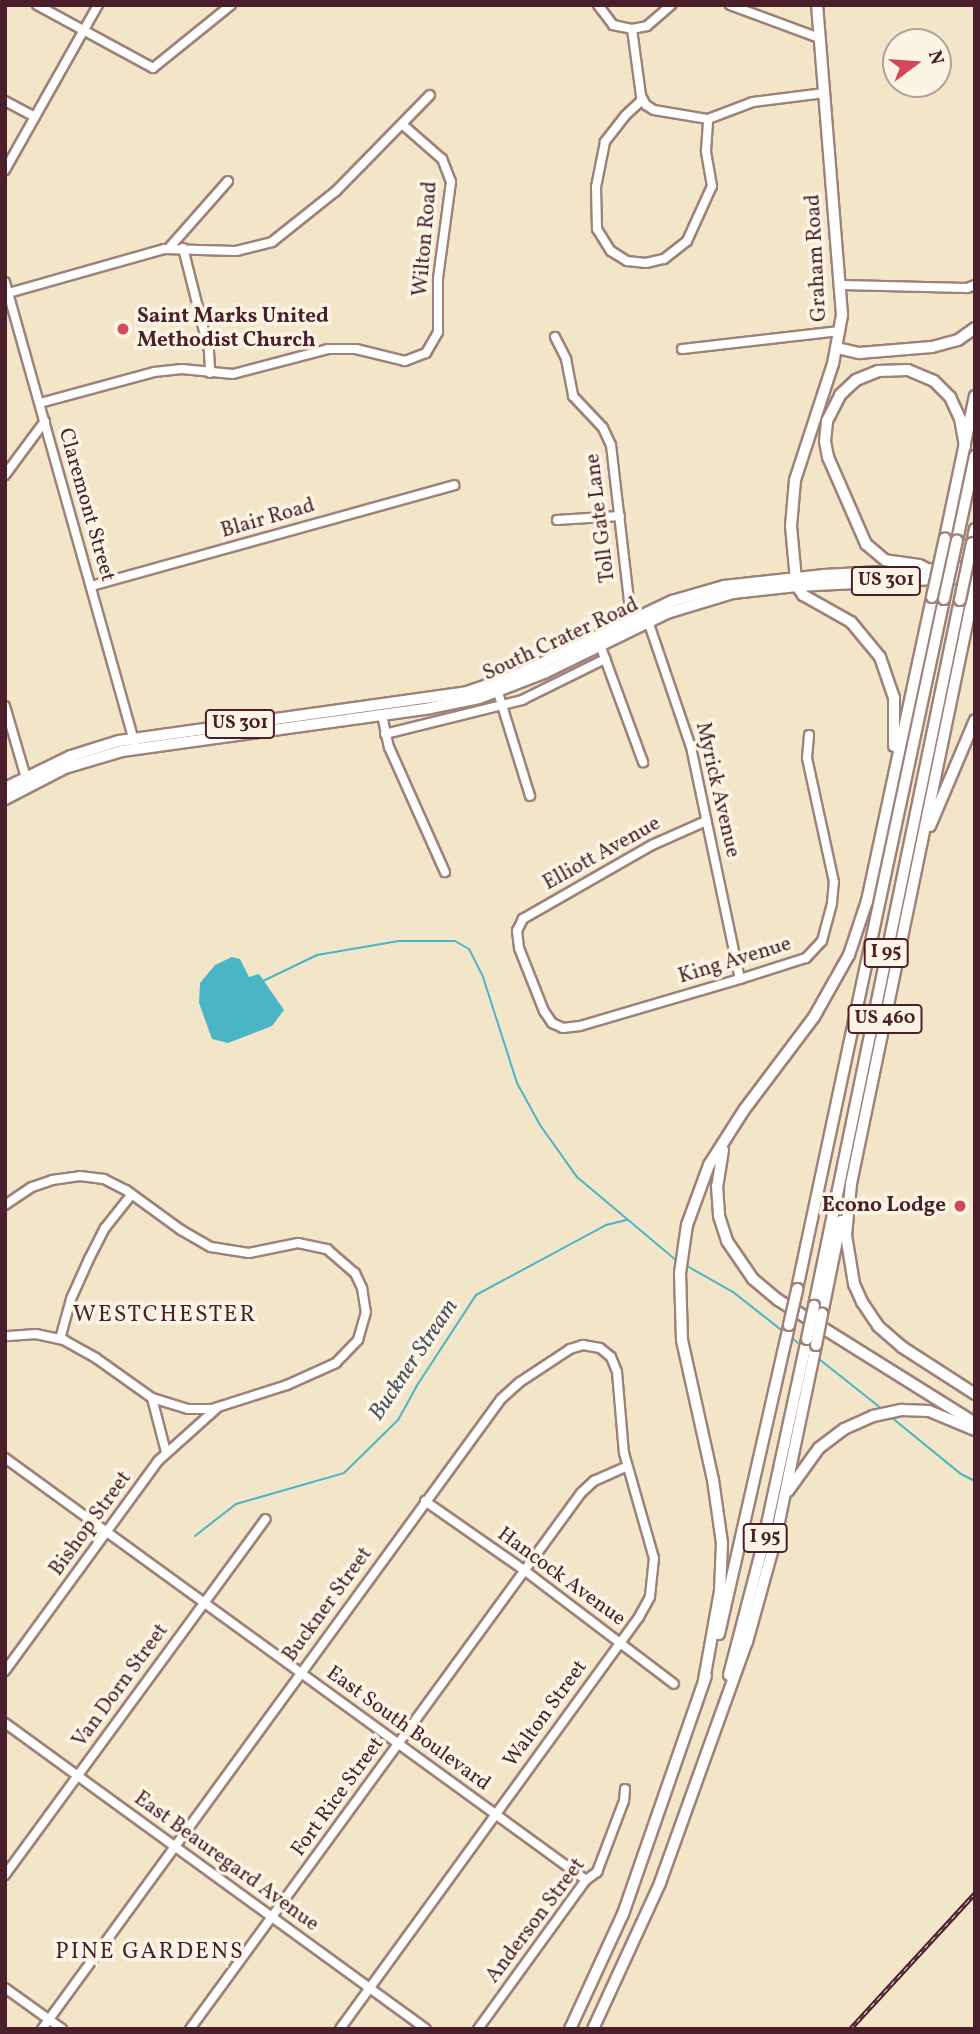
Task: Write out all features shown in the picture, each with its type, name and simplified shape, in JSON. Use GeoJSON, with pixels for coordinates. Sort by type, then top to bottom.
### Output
{"type":"FeatureCollection","features":[{"type":"Feature","properties":{"kind":"highway"},"geometry":{"type":"LineString","coordinates":[[837,348],[859,353],[932,346],[958,340],[975,328]]}},
{"type":"Feature","properties":{"kind":"highway"},"geometry":{"type":"LineString","coordinates":[[929,570],[919,565],[885,560],[866,544],[828,457],[825,441],[827,421],[840,395],[856,380],[878,371],[908,370],[934,381],[950,397],[960,418],[965,447]]}},
{"type":"Feature","properties":{"kind":"highway","name":"US 460"},"geometry":{"type":"LineString","coordinates":[[975,396],[951,539],[887,804],[867,901],[840,975],[814,1017],[730,1131],[718,1171],[718,1202],[727,1241],[745,1271],[778,1300],[975,1423]]}},
{"type":"Feature","properties":{"kind":"highway"},"geometry":{"type":"LineString","coordinates":[[951,539],[975,456]]}},
{"type":"Feature","properties":{"kind":"highway","name":"I 95"},"geometry":{"type":"LineString","coordinates":[[818,1310],[965,601],[975,529]]}},
{"type":"Feature","properties":{"kind":"highway"},"geometry":{"type":"LineString","coordinates":[[796,582],[803,595],[851,622],[871,644],[886,671],[896,720],[887,804]]}},
{"type":"Feature","properties":{"kind":"highway","name":"US 460"},"geometry":{"type":"LineString","coordinates":[[975,585],[965,601],[921,848],[849,1191],[847,1252],[862,1302],[878,1326],[902,1348],[975,1394]]}},
{"type":"Feature","properties":{"kind":"highway","name":"I 95"},"geometry":{"type":"LineString","coordinates":[[570,2029],[622,1914],[704,1680],[738,1560],[797,1289],[938,598]]}},
{"type":"Feature","properties":{"kind":"highway"},"geometry":{"type":"LineString","coordinates":[[921,848],[975,720]]}},
{"type":"Feature","properties":{"kind":"highway"},"geometry":{"type":"LineString","coordinates":[[704,1680],[720,1591],[722,1543],[715,1492],[682,1340],[680,1273],[693,1206],[709,1165],[730,1131]]}},
{"type":"Feature","properties":{"kind":"highway"},"geometry":{"type":"LineString","coordinates":[[713,1735],[760,1600],[783,1499],[811,1342],[849,1191]]}},
{"type":"Feature","properties":{"kind":"highway","name":"I 95"},"geometry":{"type":"LineString","coordinates":[[593,2029],[660,1883],[713,1735],[761,1552],[811,1342]]}},
{"type":"Feature","properties":{"kind":"highway"},"geometry":{"type":"LineString","coordinates":[[783,1499],[819,1448],[844,1429],[873,1416],[902,1410],[929,1411],[975,1430]]}},
{"type":"Feature","properties":{"kind":"main road","name":"Graham Road"},"geometry":{"type":"LineString","coordinates":[[796,582],[791,526],[795,480],[841,331],[842,285],[817,5]]}},
{"type":"Feature","properties":{"kind":"main road","name":"South Crater Road"},"geometry":{"type":"LineString","coordinates":[[5,788],[27,780],[71,756],[135,743],[497,688],[647,617],[706,599],[796,582],[975,567]]}},
{"type":"Feature","properties":{"kind":"main road","name":"South Crater Road"},"geometry":{"type":"LineString","coordinates":[[796,582],[975,577]]}},
{"type":"Feature","properties":{"kind":"main road","name":"South Crater Road"},"geometry":{"type":"LineString","coordinates":[[135,743],[382,715],[453,704],[600,645],[632,624]]}},
{"type":"Feature","properties":{"kind":"main road","name":"South Crater Road"},"geometry":{"type":"LineString","coordinates":[[5,799],[27,780]]}},
{"type":"Feature","properties":{"kind":"street"},"geometry":{"type":"LineString","coordinates":[[37,5],[148,67],[159,65],[231,5]]}},
{"type":"Feature","properties":{"kind":"street"},"geometry":{"type":"LineString","coordinates":[[5,170],[98,5]]}},
{"type":"Feature","properties":{"kind":"street"},"geometry":{"type":"LineString","coordinates":[[598,5],[613,25],[632,29],[647,26],[671,5]]}},
{"type":"Feature","properties":{"kind":"street"},"geometry":{"type":"LineString","coordinates":[[730,5],[819,38]]}},
{"type":"Feature","properties":{"kind":"street"},"geometry":{"type":"LineString","coordinates":[[632,29],[642,100],[654,110],[708,119],[753,102],[824,93]]}},
{"type":"Feature","properties":{"kind":"street"},"geometry":{"type":"LineString","coordinates":[[7,293],[169,248],[248,249],[281,237],[336,191],[430,95]]}},
{"type":"Feature","properties":{"kind":"street"},"geometry":{"type":"LineString","coordinates":[[642,100],[612,131],[598,165],[594,220],[600,236],[611,251],[627,261],[655,262],[675,253],[687,241],[712,186],[706,150],[708,119]]}},
{"type":"Feature","properties":{"kind":"street"},"geometry":{"type":"LineString","coordinates":[[5,101],[34,117]]}},
{"type":"Feature","properties":{"kind":"street","name":"Wilton Road"},"geometry":{"type":"LineString","coordinates":[[40,403],[154,372],[182,369],[209,373],[245,372],[328,349],[356,349],[405,361],[419,357],[431,347],[439,324],[438,278],[451,182],[442,159],[403,125]]}},
{"type":"Feature","properties":{"kind":"street"},"geometry":{"type":"LineString","coordinates":[[169,248],[228,181]]}},
{"type":"Feature","properties":{"kind":"street"},"geometry":{"type":"LineString","coordinates":[[183,248],[209,351],[209,373]]}},
{"type":"Feature","properties":{"kind":"street","name":"Claremont Street"},"geometry":{"type":"LineString","coordinates":[[5,282],[135,743]]}},
{"type":"Feature","properties":{"kind":"street"},"geometry":{"type":"LineString","coordinates":[[842,285],[967,288],[975,285]]}},
{"type":"Feature","properties":{"kind":"street"},"geometry":{"type":"LineString","coordinates":[[682,349],[841,331]]}},
{"type":"Feature","properties":{"kind":"street","name":"Toll Gate Lane"},"geometry":{"type":"LineString","coordinates":[[555,337],[566,359],[573,396],[608,435],[632,624]]}},
{"type":"Feature","properties":{"kind":"street"},"geometry":{"type":"LineString","coordinates":[[5,475],[45,421]]}},
{"type":"Feature","properties":{"kind":"street","name":"Blair Road"},"geometry":{"type":"LineString","coordinates":[[91,586],[454,485]]}},
{"type":"Feature","properties":{"kind":"street"},"geometry":{"type":"LineString","coordinates":[[557,520],[620,516]]}},
{"type":"Feature","properties":{"kind":"street","name":"Myrick Avenue"},"geometry":{"type":"LineString","coordinates":[[647,617],[688,733],[740,979]]}},
{"type":"Feature","properties":{"kind":"street"},"geometry":{"type":"LineString","coordinates":[[600,645],[643,762]]}},
{"type":"Feature","properties":{"kind":"street"},"geometry":{"type":"LineString","coordinates":[[385,734],[503,706],[545,690],[605,659]]}},
{"type":"Feature","properties":{"kind":"street"},"geometry":{"type":"LineString","coordinates":[[497,688],[530,796]]}},
{"type":"Feature","properties":{"kind":"street"},"geometry":{"type":"LineString","coordinates":[[5,706],[27,780]]}},
{"type":"Feature","properties":{"kind":"street"},"geometry":{"type":"LineString","coordinates":[[382,715],[385,734],[445,872]]}},
{"type":"Feature","properties":{"kind":"street","name":"King Avenue"},"geometry":{"type":"LineString","coordinates":[[571,1028],[806,958],[822,941],[832,903],[834,882],[807,758],[809,735]]}},
{"type":"Feature","properties":{"kind":"street","name":"Elliott Avenue"},"geometry":{"type":"LineString","coordinates":[[571,1028],[556,1026],[544,1011],[519,948],[519,925],[527,915],[652,845],[706,821]]}},
{"type":"Feature","properties":{"kind":"street"},"geometry":{"type":"LineString","coordinates":[[5,1205],[32,1187],[66,1177],[104,1179],[132,1194],[199,1242],[222,1250],[249,1252],[298,1242],[317,1245],[334,1253],[358,1277],[365,1299],[364,1324],[351,1349],[326,1369],[217,1408],[188,1409],[152,1398],[96,1358],[60,1339],[36,1334],[5,1336]]}},
{"type":"Feature","properties":{"kind":"street"},"geometry":{"type":"LineString","coordinates":[[60,1339],[71,1299],[89,1259],[105,1228],[132,1194]]}},
{"type":"Feature","properties":{"kind":"street","name":"Buckner Street"},"geometry":{"type":"LineString","coordinates":[[42,2029],[425,1501],[510,1390],[570,1349],[583,1345],[600,1349],[615,1364],[627,1466]]}},
{"type":"Feature","properties":{"kind":"street"},"geometry":{"type":"LineString","coordinates":[[152,1398],[166,1452]]}},
{"type":"Feature","properties":{"kind":"street","name":"Bishop Street"},"geometry":{"type":"LineString","coordinates":[[5,1671],[166,1452],[217,1408]]}},
{"type":"Feature","properties":{"kind":"street","name":"East South Boulevard"},"geometry":{"type":"LineString","coordinates":[[6,1462],[107,1532],[586,1880]]}},
{"type":"Feature","properties":{"kind":"street","name":"Fort Rice Street"},"geometry":{"type":"LineString","coordinates":[[190,2029],[581,1493],[594,1481],[627,1466]]}},
{"type":"Feature","properties":{"kind":"street","name":"Walton Street"},"geometry":{"type":"LineString","coordinates":[[340,2029],[646,1606],[654,1571],[651,1546],[627,1466]]}},
{"type":"Feature","properties":{"kind":"street","name":"Hancock Avenue"},"geometry":{"type":"LineString","coordinates":[[425,1501],[524,1570],[674,1684]]}},
{"type":"Feature","properties":{"kind":"street","name":"Van Dorn Street"},"geometry":{"type":"LineString","coordinates":[[5,1875],[266,1518]]}},
{"type":"Feature","properties":{"kind":"street","name":"East Beauregard Avenue"},"geometry":{"type":"LineString","coordinates":[[5,1723],[426,2029]]}},
{"type":"Feature","properties":{"kind":"street","name":"Anderson Street"},"geometry":{"type":"LineString","coordinates":[[478,2029],[586,1880],[600,1867],[624,1801],[625,1789]]}},
{"type":"Feature","properties":{"kind":"street"},"geometry":{"type":"LineString","coordinates":[[5,1988],[62,2029]]}},
{"type":"Feature","properties":{"kind":"water"},"geometry":{"type":"Polygon","coordinates":[[[232,957],[240,959],[249,977],[259,974],[284,1010],[272,1026],[228,1043],[212,1039],[199,1003],[200,983],[215,965],[232,957]]]}},
{"type":"Feature","properties":{"kind":"waterway"},"geometry":{"type":"LineString","coordinates":[[263,981],[317,955],[399,941],[455,941],[469,949],[483,977],[517,1083],[540,1125],[577,1177],[676,1260]]}},
{"type":"Feature","properties":{"kind":"waterway","name":"Buckner Stream"},"geometry":{"type":"LineString","coordinates":[[195,1536],[236,1504],[344,1473],[398,1420],[416,1387],[476,1295],[606,1225],[626,1220]]}},
{"type":"Feature","properties":{"kind":"waterway"},"geometry":{"type":"LineString","coordinates":[[687,1266],[733,1292],[780,1329]]}},
{"type":"Feature","properties":{"kind":"waterway"},"geometry":{"type":"LineString","coordinates":[[793,1339],[798,1343]]}},
{"type":"Feature","properties":{"kind":"waterway"},"geometry":{"type":"LineString","coordinates":[[819,1359],[882,1409]]}},
{"type":"Feature","properties":{"kind":"waterway"},"geometry":{"type":"LineString","coordinates":[[891,1417],[961,1474],[975,1481]]}},
{"type":"Feature","properties":{"kind":"railway"},"geometry":{"type":"LineString","coordinates":[[850,2029],[975,1893]]}},
{"type":"Feature","properties":{"kind":"place","name":"Saint Marks United Methodist Church"},"geometry":{"type":"Point","coordinates":[123,329]}},
{"type":"Feature","properties":{"kind":"place","name":"Econo Lodge"},"geometry":{"type":"Point","coordinates":[960,1206]}},
{"type":"Feature","properties":{"kind":"district","name":"WESTCHESTER"},"geometry":{"type":"Point","coordinates":[165,1315]}},
{"type":"Feature","properties":{"kind":"district","name":"PINE GARDENS"},"geometry":{"type":"Point","coordinates":[150,1952]}}]}
